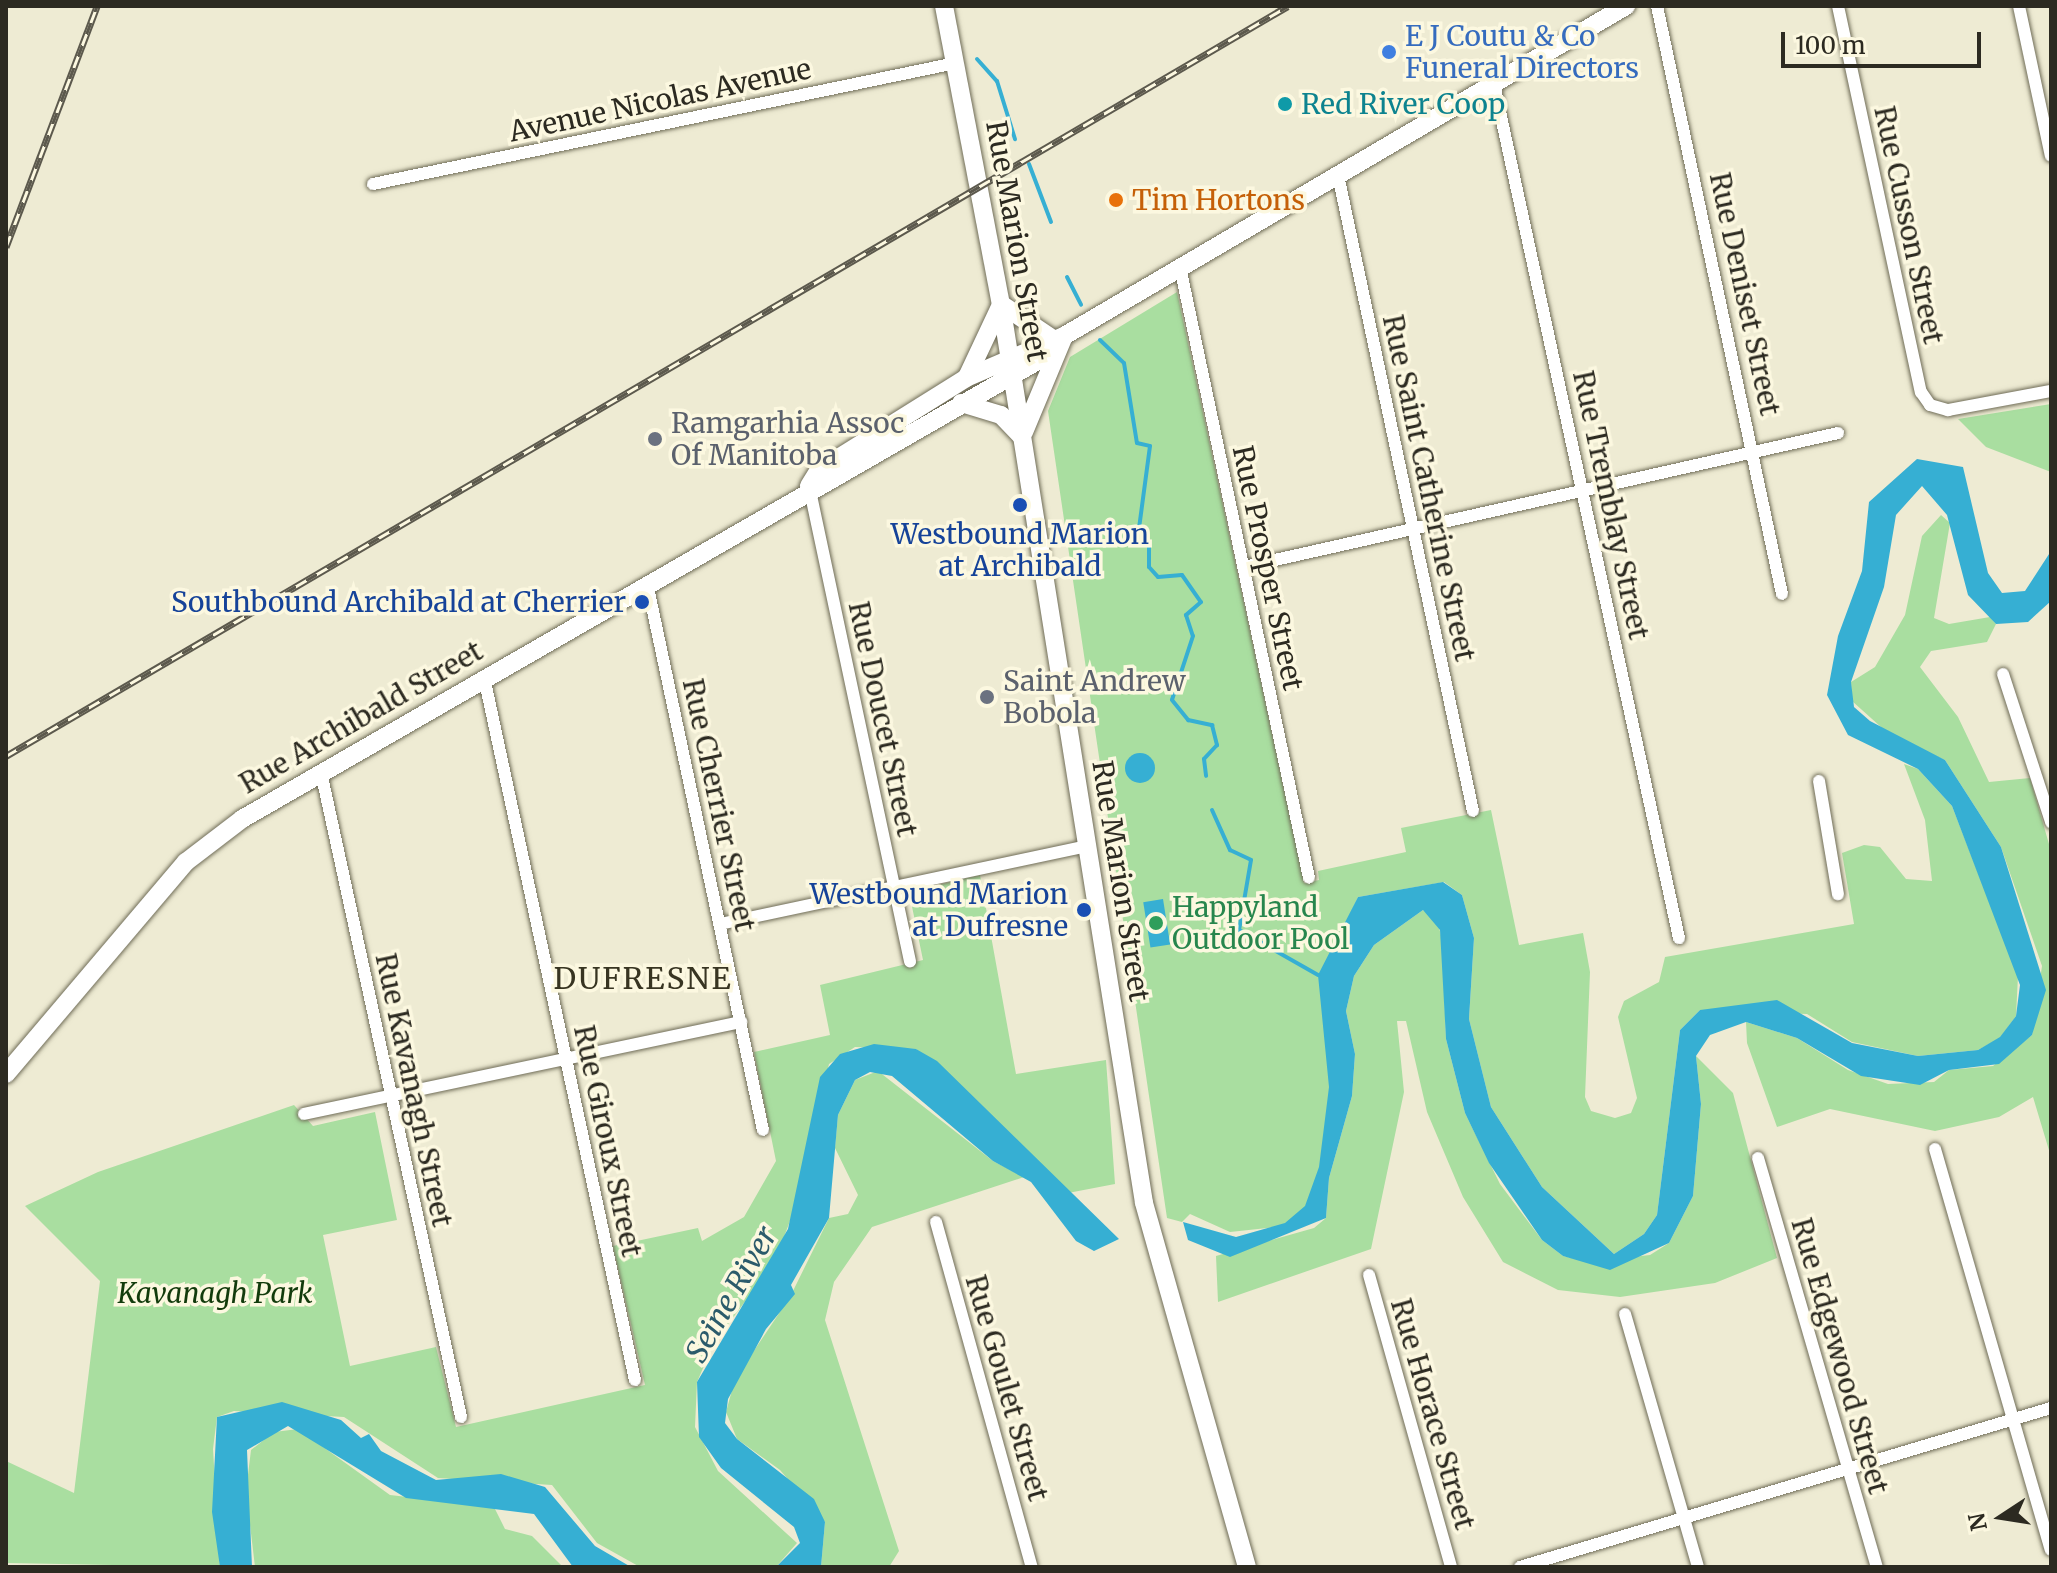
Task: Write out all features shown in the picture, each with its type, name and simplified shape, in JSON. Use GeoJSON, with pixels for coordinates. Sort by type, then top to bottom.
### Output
{"type":"FeatureCollection","features":[{"type":"Feature","properties":{"kind":"main road","name":"Rue Marion Street"},"geometry":{"type":"LineString","coordinates":[[944,6],[1001,304],[1124,1077],[1167,1298],[1244,1563]]}},
{"type":"Feature","properties":{"kind":"main road","name":"Rue Archibald Street"},"geometry":{"type":"LineString","coordinates":[[6,1074],[186,862],[321,772],[809,486],[961,403],[1011,365],[1626,6]]}},
{"type":"Feature","properties":{"kind":"main road"},"geometry":{"type":"LineString","coordinates":[[966,378],[1001,304],[1061,338],[1022,437]]}},
{"type":"Feature","properties":{"kind":"main road","name":"Rue Archibald Street"},"geometry":{"type":"LineString","coordinates":[[809,486],[819,470],[966,378],[1011,365]]}},
{"type":"Feature","properties":{"kind":"main road"},"geometry":{"type":"LineString","coordinates":[[961,403],[1008,418],[1022,437]]}},
{"type":"Feature","properties":{"kind":"street","name":"Rue Deniset Street"},"geometry":{"type":"LineString","coordinates":[[1657,6],[1756,456],[1782,594]]}},
{"type":"Feature","properties":{"kind":"street","name":"Rue Cusson Street"},"geometry":{"type":"LineString","coordinates":[[1838,6],[1921,392],[1930,405],[1948,410],[2051,391]]}},
{"type":"Feature","properties":{"kind":"street"},"geometry":{"type":"LineString","coordinates":[[2019,6],[2051,156]]}},
{"type":"Feature","properties":{"kind":"street","name":"Avenue Nicolas Avenue"},"geometry":{"type":"LineString","coordinates":[[373,184],[956,63]]}},
{"type":"Feature","properties":{"kind":"street","name":"Rue Tremblay Street"},"geometry":{"type":"LineString","coordinates":[[1494,84],[1679,938]]}},
{"type":"Feature","properties":{"kind":"street","name":"Rue Saint Catherine Street"},"geometry":{"type":"LineString","coordinates":[[1338,175],[1473,811]]}},
{"type":"Feature","properties":{"kind":"street","name":"Rue Prosper Street"},"geometry":{"type":"LineString","coordinates":[[1180,267],[1309,878]]}},
{"type":"Feature","properties":{"kind":"street"},"geometry":{"type":"LineString","coordinates":[[1244,567],[1756,456],[1838,433]]}},
{"type":"Feature","properties":{"kind":"street","name":"Rue Doucet Street"},"geometry":{"type":"LineString","coordinates":[[809,486],[910,961]]}},
{"type":"Feature","properties":{"kind":"street","name":"Rue Cherrier Street"},"geometry":{"type":"LineString","coordinates":[[647,583],[763,1130]]}},
{"type":"Feature","properties":{"kind":"street"},"geometry":{"type":"LineString","coordinates":[[2003,674],[2051,822]]}},
{"type":"Feature","properties":{"kind":"street","name":"Rue Giroux Street"},"geometry":{"type":"LineString","coordinates":[[484,677],[635,1380]]}},
{"type":"Feature","properties":{"kind":"street","name":"Rue Kavanagh Street"},"geometry":{"type":"LineString","coordinates":[[321,772],[461,1417]]}},
{"type":"Feature","properties":{"kind":"street"},"geometry":{"type":"LineString","coordinates":[[1819,781],[1838,894]]}},
{"type":"Feature","properties":{"kind":"street"},"geometry":{"type":"LineString","coordinates":[[720,924],[1087,846]]}},
{"type":"Feature","properties":{"kind":"street"},"geometry":{"type":"LineString","coordinates":[[304,1114],[741,1022]]}},
{"type":"Feature","properties":{"kind":"street"},"geometry":{"type":"LineString","coordinates":[[1935,1149],[2051,1550]]}},
{"type":"Feature","properties":{"kind":"street","name":"Rue Edgewood Street"},"geometry":{"type":"LineString","coordinates":[[1758,1158],[1877,1567]]}},
{"type":"Feature","properties":{"kind":"street","name":"Rue Goulet Street"},"geometry":{"type":"LineString","coordinates":[[936,1222],[1032,1567]]}},
{"type":"Feature","properties":{"kind":"street","name":"Rue Horace Street"},"geometry":{"type":"LineString","coordinates":[[1369,1275],[1451,1567]]}},
{"type":"Feature","properties":{"kind":"street"},"geometry":{"type":"LineString","coordinates":[[1625,1314],[1698,1567]]}},
{"type":"Feature","properties":{"kind":"street"},"geometry":{"type":"LineString","coordinates":[[1520,1567],[2051,1408]]}},
{"type":"Feature","properties":{"kind":"green space"},"geometry":{"type":"Polygon","coordinates":[[[1177,292],[1304,883],[1319,880],[1318,871],[1406,852],[1401,828],[1491,810],[1519,945],[1583,933],[1590,972],[1585,1097],[1591,1111],[1615,1118],[1631,1113],[1637,1098],[1618,1017],[1624,1001],[1659,982],[1665,957],[1854,924],[1842,853],[1864,845],[1880,847],[1906,879],[1932,881],[1925,820],[1904,764],[1918,769],[1952,806],[2018,976],[2016,1016],[2000,1038],[1978,1050],[1918,1056],[1852,1042],[1807,1014],[1700,1010],[1680,1030],[1657,1215],[1644,1234],[1614,1254],[1542,1187],[1491,1107],[1469,1019],[1474,938],[1462,895],[1444,882],[1358,897],[1322,973],[1333,1083],[1319,1182],[1295,1225],[1230,1232],[1190,1214],[1182,1222],[1167,1218],[1048,411],[1070,357],[1177,292]]]}},
{"type":"Feature","properties":{"kind":"green space"},"geometry":{"type":"Polygon","coordinates":[[[2051,404],[2051,472],[1986,447],[1958,419],[2051,404]]]}},
{"type":"Feature","properties":{"kind":"green space"},"geometry":{"type":"Polygon","coordinates":[[[1941,515],[1950,523],[1934,618],[1949,624],[1990,617],[1996,624],[1987,642],[1931,651],[1920,667],[1958,717],[1989,782],[2030,778],[2051,851],[2051,1157],[2033,1097],[1999,1117],[1935,1131],[1830,1109],[1777,1127],[1747,1043],[1746,1022],[1797,1038],[1848,1070],[1888,1084],[1934,1082],[1949,1070],[1993,1066],[2032,1035],[2042,966],[2001,847],[1945,760],[1891,736],[1852,701],[1851,682],[1875,667],[1905,615],[1922,536],[1941,515]]]}},
{"type":"Feature","properties":{"kind":"green space","name":"Kavanagh Park"},"geometry":{"type":"Polygon","coordinates":[[[980,875],[1016,1074],[1106,1060],[1115,1184],[1068,1193],[916,1049],[855,1047],[829,1064],[798,1200],[774,1263],[714,1343],[697,1382],[695,1427],[718,1471],[797,1543],[776,1567],[640,1567],[597,1543],[552,1485],[438,1478],[344,1417],[234,1411],[217,1417],[213,1449],[220,1567],[6,1563],[6,1461],[74,1493],[100,1281],[25,1206],[98,1172],[294,1105],[313,1126],[375,1112],[397,1220],[323,1235],[350,1366],[436,1347],[456,1427],[645,1385],[613,1246],[698,1228],[702,1241],[744,1217],[776,1161],[754,1052],[830,1035],[820,985],[923,960],[909,892],[980,875]]]}},
{"type":"Feature","properties":{"kind":"green space"},"geometry":{"type":"Polygon","coordinates":[[[1423,910],[1437,920],[1442,939],[1446,1039],[1465,1113],[1500,1184],[1542,1240],[1563,1256],[1589,1262],[1650,1255],[1669,1243],[1693,1196],[1701,1104],[1696,1056],[1733,1093],[1777,1258],[1715,1283],[1620,1297],[1558,1290],[1503,1262],[1463,1197],[1427,1112],[1406,1021],[1397,1021],[1404,1092],[1371,1249],[1218,1302],[1216,1256],[1314,1228],[1326,1218],[1329,1178],[1352,1096],[1355,1054],[1346,1011],[1354,976],[1374,945],[1423,910]]]}},
{"type":"Feature","properties":{"kind":"green space"},"geometry":{"type":"Polygon","coordinates":[[[878,1071],[993,1161],[1024,1177],[872,1227],[834,1282],[825,1320],[899,1551],[889,1567],[821,1567],[825,1522],[780,1470],[737,1439],[726,1412],[735,1379],[790,1297],[829,1218],[848,1214],[858,1195],[835,1148],[838,1115],[855,1080],[878,1071]]]}},
{"type":"Feature","properties":{"kind":"green space"},"geometry":{"type":"Polygon","coordinates":[[[298,1429],[390,1495],[494,1507],[505,1529],[532,1536],[563,1567],[255,1567],[246,1491],[251,1450],[274,1432],[298,1429]]]}},
{"type":"Feature","properties":{"kind":"water"},"geometry":{"type":"Polygon","coordinates":[[[1917,459],[1963,467],[1988,573],[2002,593],[2025,591],[2051,551],[2051,601],[2028,622],[1996,624],[1968,595],[1947,515],[1922,486],[1896,515],[1884,587],[1851,682],[1854,707],[1870,721],[1945,760],[2001,847],[2046,990],[2032,1035],[1999,1064],[1949,1070],[1920,1085],[1861,1076],[1797,1038],[1746,1022],[1710,1035],[1696,1056],[1701,1104],[1693,1196],[1669,1243],[1610,1270],[1563,1256],[1542,1240],[1489,1163],[1465,1113],[1446,1039],[1440,930],[1423,910],[1374,945],[1354,976],[1346,1011],[1355,1054],[1352,1096],[1329,1178],[1326,1218],[1230,1257],[1188,1240],[1183,1222],[1236,1237],[1285,1223],[1305,1206],[1319,1167],[1329,1087],[1318,975],[1358,897],[1443,882],[1462,895],[1474,938],[1469,1019],[1491,1107],[1542,1187],[1614,1254],[1644,1234],[1657,1215],[1680,1030],[1700,1010],[1777,1000],[1852,1043],[1918,1056],[1978,1050],[2000,1037],[2016,1016],[2020,985],[1952,806],[1918,769],[1848,735],[1827,695],[1838,636],[1862,571],[1869,502],[1917,459]]]}},
{"type":"Feature","properties":{"kind":"water"},"geometry":{"type":"Polygon","coordinates":[[[1140,753],[1151,757],[1155,768],[1151,779],[1140,783],[1129,779],[1125,768],[1129,757],[1140,753]]]}},
{"type":"Feature","properties":{"kind":"water","name":"Happyland Outdoor Pool"},"geometry":{"type":"Polygon","coordinates":[[[1163,899],[1170,944],[1150,948],[1143,902],[1163,899]]]}},
{"type":"Feature","properties":{"kind":"water"},"geometry":{"type":"Polygon","coordinates":[[[874,1044],[916,1049],[937,1061],[1119,1239],[1094,1251],[1076,1241],[1031,1182],[993,1161],[892,1076],[870,1072],[855,1080],[838,1115],[829,1218],[791,1285],[795,1294],[766,1329],[728,1399],[725,1423],[737,1439],[814,1499],[825,1522],[821,1567],[776,1567],[800,1543],[794,1527],[721,1468],[699,1437],[697,1382],[788,1229],[820,1077],[840,1054],[874,1044]]]}},
{"type":"Feature","properties":{"kind":"water"},"geometry":{"type":"Polygon","coordinates":[[[282,1402],[341,1420],[361,1438],[369,1434],[381,1451],[436,1480],[501,1474],[545,1487],[595,1546],[631,1567],[573,1567],[534,1514],[406,1498],[288,1426],[247,1450],[252,1567],[220,1567],[212,1512],[217,1417],[282,1402]]]}},
{"type":"Feature","properties":{"kind":"waterway"},"geometry":{"type":"LineString","coordinates":[[977,59],[997,81],[1015,139]]}},
{"type":"Feature","properties":{"kind":"waterway"},"geometry":{"type":"LineString","coordinates":[[1029,164],[1051,222]]}},
{"type":"Feature","properties":{"kind":"waterway"},"geometry":{"type":"LineString","coordinates":[[1067,277],[1081,305]]}},
{"type":"Feature","properties":{"kind":"waterway"},"geometry":{"type":"LineString","coordinates":[[1100,340],[1124,363],[1137,443],[1150,446],[1139,528],[1149,544],[1149,567],[1158,577],[1182,575],[1201,602],[1186,615],[1193,636],[1172,700],[1188,720],[1212,725],[1217,745],[1204,759],[1206,776]]}},
{"type":"Feature","properties":{"kind":"waterway"},"geometry":{"type":"LineString","coordinates":[[1212,810],[1230,850],[1251,860],[1239,930],[1318,975]]}},
{"type":"Feature","properties":{"kind":"railway"},"geometry":{"type":"LineString","coordinates":[[6,247],[97,6]]}},
{"type":"Feature","properties":{"kind":"railway"},"geometry":{"type":"LineString","coordinates":[[6,756],[1288,6]]}},
{"type":"Feature","properties":{"kind":"place","name":"E J Coutu & Co Funeral Directors"},"geometry":{"type":"Point","coordinates":[1389,52]}},
{"type":"Feature","properties":{"kind":"place","name":"Red River Coop"},"geometry":{"type":"Point","coordinates":[1285,104]}},
{"type":"Feature","properties":{"kind":"place","name":"Tim Hortons"},"geometry":{"type":"Point","coordinates":[1116,200]}},
{"type":"Feature","properties":{"kind":"place","name":"Ramgarhia Assoc Of Manitoba"},"geometry":{"type":"Point","coordinates":[655,439]}},
{"type":"Feature","properties":{"kind":"place","name":"Westbound Marion at Archibald"},"geometry":{"type":"Point","coordinates":[1020,505]}},
{"type":"Feature","properties":{"kind":"place","name":"Southbound Archibald at Cherrier"},"geometry":{"type":"Point","coordinates":[642,602]}},
{"type":"Feature","properties":{"kind":"place","name":"Saint Andrew Bobola"},"geometry":{"type":"Point","coordinates":[987,697]}},
{"type":"Feature","properties":{"kind":"place","name":"Westbound Marion at Dufresne"},"geometry":{"type":"Point","coordinates":[1084,910]}},
{"type":"Feature","properties":{"kind":"place","name":"Happyland Outdoor Pool"},"geometry":{"type":"Point","coordinates":[1156,923]}},
{"type":"Feature","properties":{"kind":"district","name":"DUFRESNE"},"geometry":{"type":"Point","coordinates":[643,978]}},
{"type":"Feature","properties":{"kind":"water label","name":"Seine River"},"geometry":{"type":"Point","coordinates":[731,1294]}}]}
